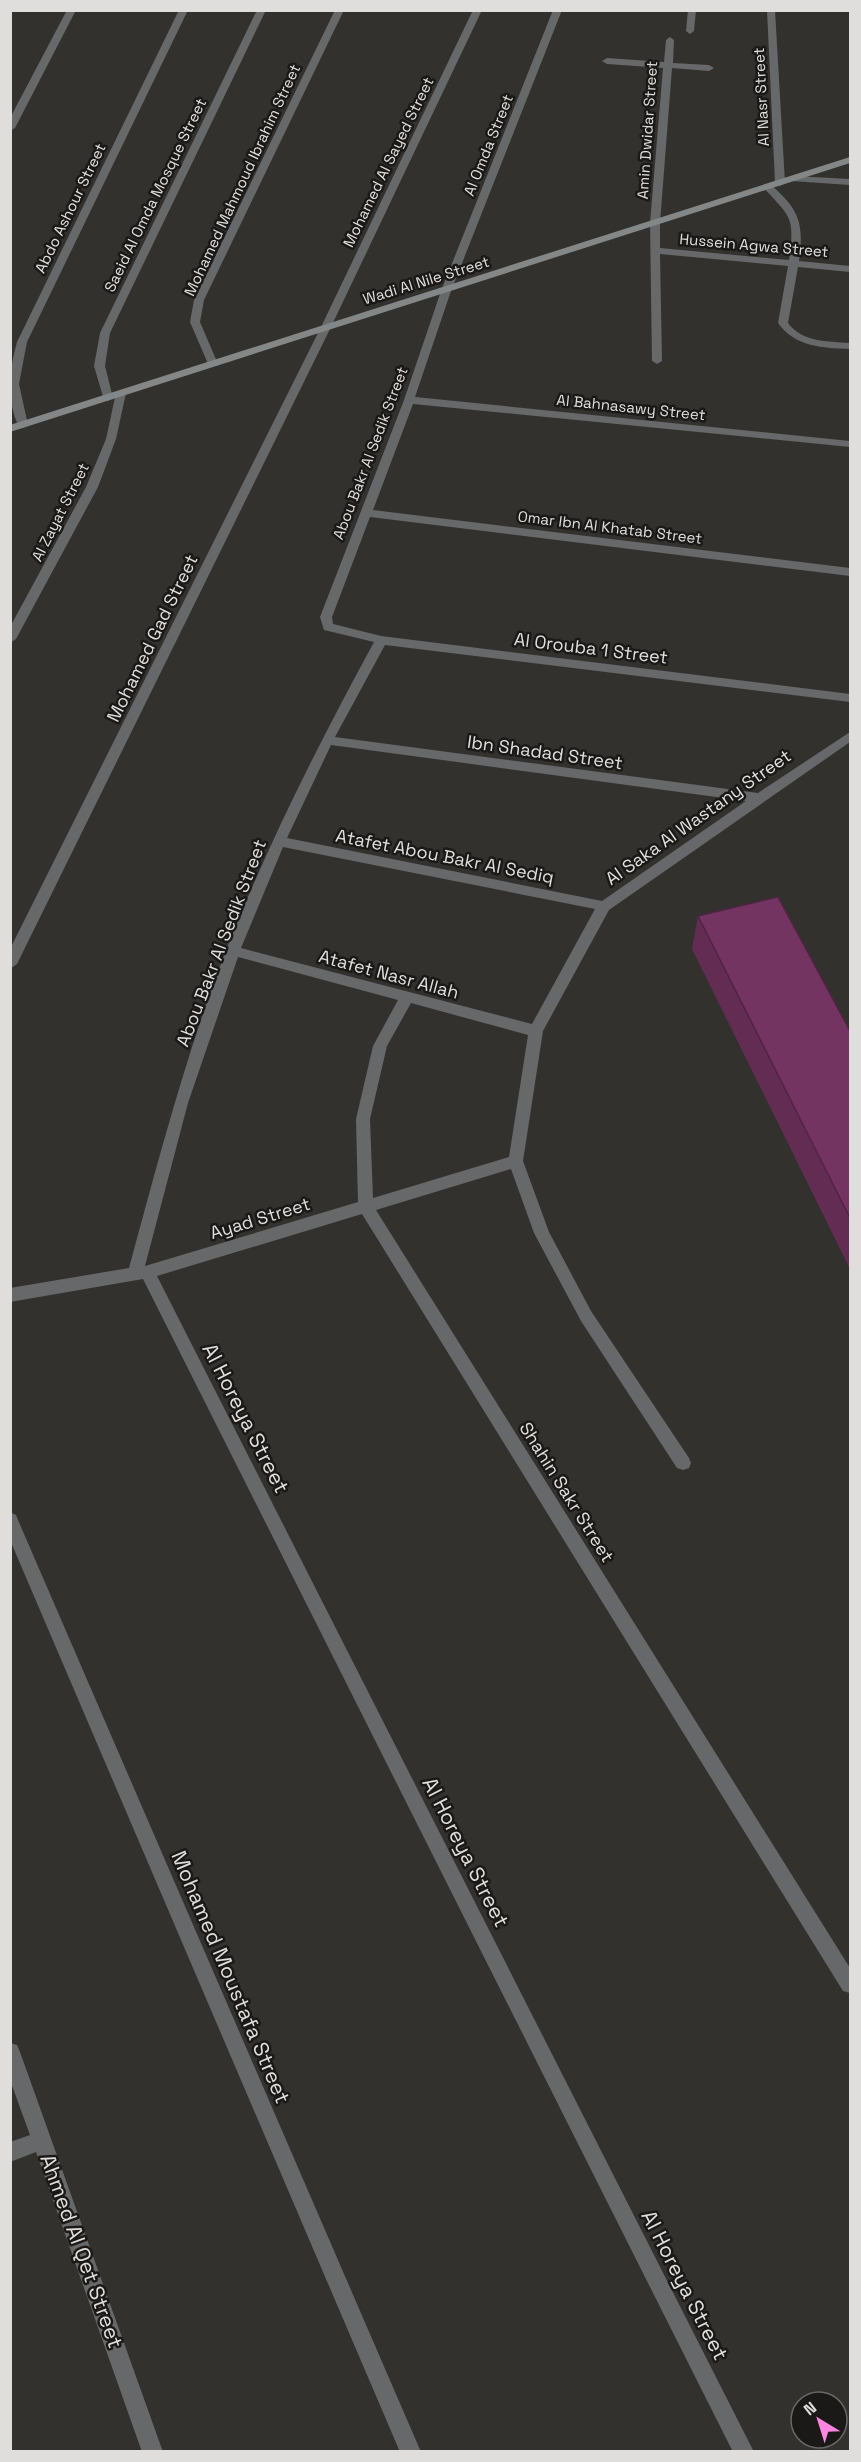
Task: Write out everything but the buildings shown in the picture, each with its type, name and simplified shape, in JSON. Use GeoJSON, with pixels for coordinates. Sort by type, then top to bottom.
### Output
{"type":"FeatureCollection","features":[{"type":"Feature","properties":{"kind":"street"},"geometry":{"type":"LineString","coordinates":[[10,128],[72,10]]}},
{"type":"Feature","properties":{"kind":"street","name":"Abdo Ashour Street"},"geometry":{"type":"LineString","coordinates":[[23,425],[12,391],[14,371],[22,342],[184,10]]}},
{"type":"Feature","properties":{"kind":"street","name":"Saeid Al Omda Mosque Street"},"geometry":{"type":"LineString","coordinates":[[108,398],[100,375],[98,357],[105,333],[262,10]]}},
{"type":"Feature","properties":{"kind":"street","name":"Mohamed Mahmoud Ibrahim Street"},"geometry":{"type":"LineString","coordinates":[[213,364],[195,322],[200,300],[340,10]]}},
{"type":"Feature","properties":{"kind":"street","name":"Mohamed Al Sayed Street"},"geometry":{"type":"LineString","coordinates":[[326,327],[477,10]]}},
{"type":"Feature","properties":{"kind":"street","name":"Al Omda Street"},"geometry":{"type":"LineString","coordinates":[[446,291],[558,10]]}},
{"type":"Feature","properties":{"kind":"street"},"geometry":{"type":"LineString","coordinates":[[690,31],[692,10]]}},
{"type":"Feature","properties":{"kind":"street","name":"Al Nasr Street"},"geometry":{"type":"LineString","coordinates":[[771,10],[780,183]]}},
{"type":"Feature","properties":{"kind":"street","name":"Amin Dwidar Street"},"geometry":{"type":"LineString","coordinates":[[657,361],[655,223],[670,40]]}},
{"type":"Feature","properties":{"kind":"street"},"geometry":{"type":"LineString","coordinates":[[607,61],[709,68]]}},
{"type":"Feature","properties":{"kind":"street","name":"Wadi Al Nile Street"},"geometry":{"type":"LineString","coordinates":[[10,429],[850,160]]}},
{"type":"Feature","properties":{"kind":"street"},"geometry":{"type":"LineString","coordinates":[[794,179],[850,182]]}},
{"type":"Feature","properties":{"kind":"street"},"geometry":{"type":"LineString","coordinates":[[768,187],[783,200],[793,214],[798,230],[783,323],[787,331],[798,339],[813,343],[850,346]]}},
{"type":"Feature","properties":{"kind":"street","name":"Hussein Agwa Street"},"geometry":{"type":"LineString","coordinates":[[656,251],[850,269]]}},
{"type":"Feature","properties":{"kind":"street","name":"Abou Bakr Al Sedik Street"},"geometry":{"type":"LineString","coordinates":[[328,627],[326,617],[409,400],[446,291]]}},
{"type":"Feature","properties":{"kind":"street","name":"Mohamed Gad Street"},"geometry":{"type":"LineString","coordinates":[[10,964],[326,327]]}},
{"type":"Feature","properties":{"kind":"street","name":"Al Zayat Street"},"geometry":{"type":"LineString","coordinates":[[10,639],[92,487],[111,439],[121,393]]}},
{"type":"Feature","properties":{"kind":"street","name":"Al Bahnasawy Street"},"geometry":{"type":"LineString","coordinates":[[409,400],[850,444]]}},
{"type":"Feature","properties":{"kind":"street","name":"Omar Ibn Al Khatab Street"},"geometry":{"type":"LineString","coordinates":[[366,513],[850,572]]}},
{"type":"Feature","properties":{"kind":"street","name":"Al Orouba 1 Street"},"geometry":{"type":"LineString","coordinates":[[328,627],[381,640],[850,698]]}},
{"type":"Feature","properties":{"kind":"street","name":"Abou Bakr Al Sedik Street"},"geometry":{"type":"LineString","coordinates":[[141,1274],[181,1103],[233,951],[279,841],[327,740],[381,640]]}},
{"type":"Feature","properties":{"kind":"street","name":"Al Saka Al Wastany Street"},"geometry":{"type":"LineString","coordinates":[[683,1463],[586,1316],[542,1233],[516,1161],[536,1031],[604,906],[850,736]]}},
{"type":"Feature","properties":{"kind":"street","name":"Ibn Shadad Street"},"geometry":{"type":"LineString","coordinates":[[327,740],[758,798]]}},
{"type":"Feature","properties":{"kind":"street","name":"Atafet Abou Bakr Al Sediq"},"geometry":{"type":"LineString","coordinates":[[279,841],[604,906]]}},
{"type":"Feature","properties":{"kind":"street","name":"Atafet Nasr Allah"},"geometry":{"type":"LineString","coordinates":[[233,951],[536,1031]]}},
{"type":"Feature","properties":{"kind":"street","name":"Shahin Sakr Street"},"geometry":{"type":"LineString","coordinates":[[407,997],[380,1046],[363,1119],[366,1207],[850,1984]]}},
{"type":"Feature","properties":{"kind":"street","name":"Ayad Street"},"geometry":{"type":"LineString","coordinates":[[10,1296],[141,1274],[516,1161]]}},
{"type":"Feature","properties":{"kind":"street","name":"Al Horeya Street"},"geometry":{"type":"LineString","coordinates":[[141,1274],[744,2451]]}},
{"type":"Feature","properties":{"kind":"street","name":"Mohamed Moustafa Street"},"geometry":{"type":"LineString","coordinates":[[10,1520],[411,2451]]}},
{"type":"Feature","properties":{"kind":"street","name":"Ahmed Al Qet Street"},"geometry":{"type":"LineString","coordinates":[[10,2052],[153,2451]]}},
{"type":"Feature","properties":{"kind":"street"},"geometry":{"type":"LineString","coordinates":[[10,2152],[42,2140]]}}]}
